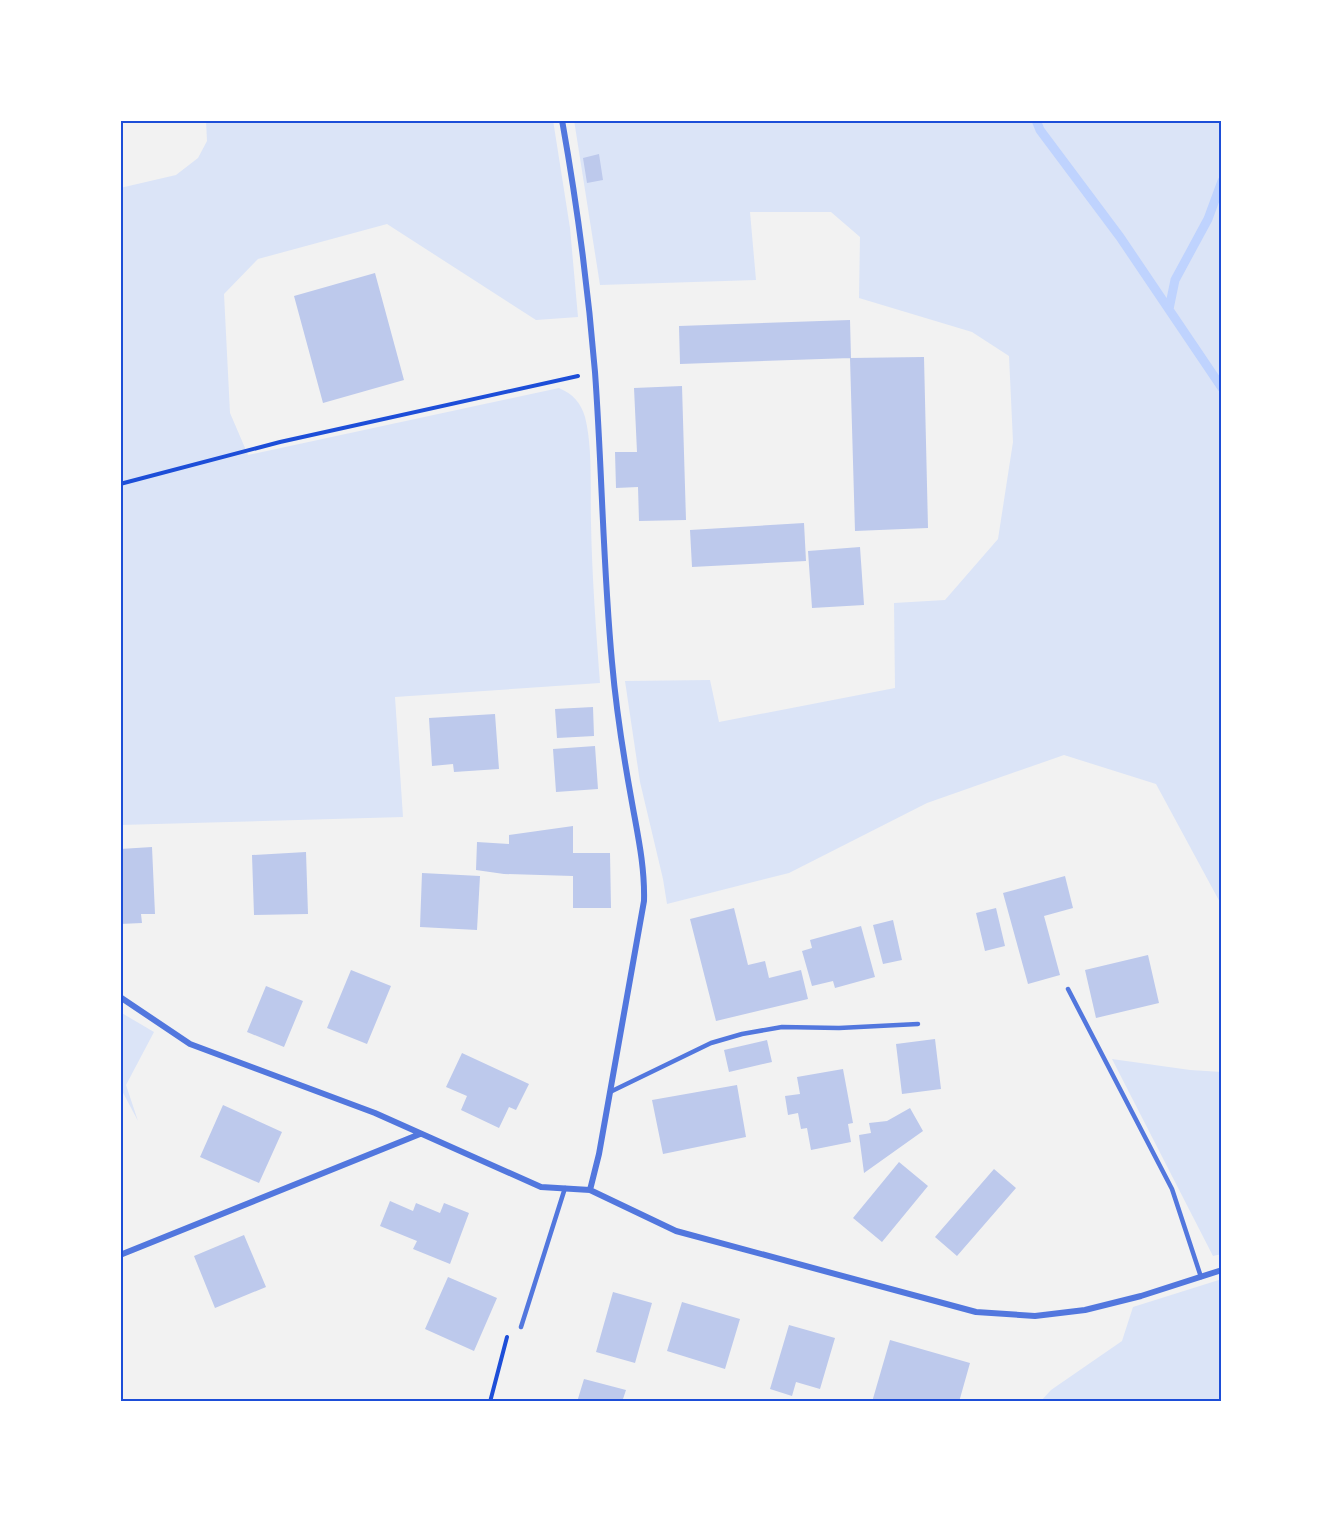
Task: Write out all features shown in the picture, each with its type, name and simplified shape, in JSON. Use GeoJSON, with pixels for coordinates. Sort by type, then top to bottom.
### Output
{"type":"FeatureCollection","features":[{"type":"Feature","properties":{"kind":"street"},"geometry":{"type":"LineString","coordinates":[[562,120],[582,243],[595,372],[607,607],[613,670],[626,768],[645,880],[644,901],[599,1154],[590,1191]]}},
{"type":"Feature","properties":{"kind":"street"},"geometry":{"type":"LineString","coordinates":[[120,998],[190,1044],[375,1113],[541,1187],[590,1191],[676,1230],[976,1312],[1035,1316],[1084,1310],[1141,1296],[1222,1270]]}},
{"type":"Feature","properties":{"kind":"street"},"geometry":{"type":"LineString","coordinates":[[120,1256],[420,1134]]}},
{"type":"Feature","properties":{"kind":"lane"},"geometry":{"type":"LineString","coordinates":[[1068,989],[1172,1189],[1201,1277]]}},
{"type":"Feature","properties":{"kind":"lane"},"geometry":{"type":"LineString","coordinates":[[610,1092],[711,1043],[742,1034],[782,1027],[839,1028],[918,1024]]}},
{"type":"Feature","properties":{"kind":"lane"},"geometry":{"type":"LineString","coordinates":[[521,1327],[565,1188]]}},
{"type":"Feature","properties":{"kind":"path"},"geometry":{"type":"LineString","coordinates":[[120,484],[280,442],[595,372]]}},
{"type":"Feature","properties":{"kind":"path"},"geometry":{"type":"LineString","coordinates":[[490,1402],[509,1328],[521,1327]]}},
{"type":"Feature","properties":{"kind":"shaded area"},"geometry":{"type":"Polygon","coordinates":[[[206,120],[553,120],[570,228],[578,317],[536,320],[387,224],[258,259],[224,294],[230,413],[248,455],[559,388],[579,403],[583,412],[588,429],[590,456],[592,563],[600,683],[395,697],[403,817],[120,825],[120,188],[176,175],[198,158],[207,141],[206,120]]]}},
{"type":"Feature","properties":{"kind":"shaded area"},"geometry":{"type":"Polygon","coordinates":[[[574,120],[1222,120],[1222,906],[1156,784],[1064,755],[927,803],[789,873],[667,904],[640,782],[625,681],[710,680],[719,722],[895,688],[894,603],[945,600],[998,539],[1013,442],[1009,356],[972,332],[859,298],[860,237],[831,212],[750,212],[756,280],[600,285],[574,120]]]}},
{"type":"Feature","properties":{"kind":"shaded area"},"geometry":{"type":"Polygon","coordinates":[[[120,1012],[154,1032],[126,1085],[138,1121],[120,1087],[120,1012]]]}},
{"type":"Feature","properties":{"kind":"shaded area"},"geometry":{"type":"Polygon","coordinates":[[[1112,1059],[1222,1072],[1222,1254],[1213,1256],[1112,1059]]]}},
{"type":"Feature","properties":{"kind":"shaded area"},"geometry":{"type":"Polygon","coordinates":[[[1222,1279],[1222,1402],[1040,1402],[1051,1390],[1122,1341],[1133,1307],[1222,1279]]]}},
{"type":"Feature","properties":{"kind":"building"},"geometry":{"type":"Polygon","coordinates":[[[599,154],[603,180],[587,183],[583,158],[599,154]]]}},
{"type":"Feature","properties":{"kind":"building"},"geometry":{"type":"Polygon","coordinates":[[[375,273],[404,380],[323,403],[294,296],[375,273]]]}},
{"type":"Feature","properties":{"kind":"building"},"geometry":{"type":"Polygon","coordinates":[[[850,320],[851,358],[680,364],[679,326],[850,320]]]}},
{"type":"Feature","properties":{"kind":"building"},"geometry":{"type":"Polygon","coordinates":[[[924,357],[928,528],[855,531],[850,358],[924,357]]]}},
{"type":"Feature","properties":{"kind":"building"},"geometry":{"type":"Polygon","coordinates":[[[682,386],[686,520],[639,521],[638,487],[616,488],[615,452],[637,452],[634,388],[682,386]]]}},
{"type":"Feature","properties":{"kind":"building"},"geometry":{"type":"Polygon","coordinates":[[[804,523],[806,561],[692,567],[690,530],[804,523]]]}},
{"type":"Feature","properties":{"kind":"building"},"geometry":{"type":"Polygon","coordinates":[[[860,547],[864,605],[812,608],[808,551],[860,547]]]}},
{"type":"Feature","properties":{"kind":"building"},"geometry":{"type":"Polygon","coordinates":[[[593,707],[594,736],[557,738],[555,709],[593,707]]]}},
{"type":"Feature","properties":{"kind":"building"},"geometry":{"type":"Polygon","coordinates":[[[495,714],[499,769],[454,772],[453,764],[432,766],[429,718],[495,714]]]}},
{"type":"Feature","properties":{"kind":"building"},"geometry":{"type":"Polygon","coordinates":[[[595,746],[598,789],[556,792],[553,749],[595,746]]]}},
{"type":"Feature","properties":{"kind":"building"},"geometry":{"type":"Polygon","coordinates":[[[573,826],[573,853],[610,853],[611,908],[573,908],[573,876],[504,874],[476,870],[477,842],[509,844],[509,835],[573,826]]]}},
{"type":"Feature","properties":{"kind":"building"},"geometry":{"type":"Polygon","coordinates":[[[152,847],[155,914],[141,914],[142,923],[120,924],[120,849],[152,847]]]}},
{"type":"Feature","properties":{"kind":"building"},"geometry":{"type":"Polygon","coordinates":[[[306,852],[308,914],[254,915],[252,855],[306,852]]]}},
{"type":"Feature","properties":{"kind":"building"},"geometry":{"type":"Polygon","coordinates":[[[422,873],[480,876],[477,930],[420,927],[422,873]]]}},
{"type":"Feature","properties":{"kind":"building"},"geometry":{"type":"Polygon","coordinates":[[[1065,876],[1073,908],[1044,916],[1060,975],[1028,984],[1003,893],[1065,876]]]}},
{"type":"Feature","properties":{"kind":"building"},"geometry":{"type":"Polygon","coordinates":[[[734,908],[748,965],[765,961],[769,978],[801,970],[808,999],[716,1021],[690,919],[734,908]]]}},
{"type":"Feature","properties":{"kind":"building"},"geometry":{"type":"Polygon","coordinates":[[[996,908],[1005,946],[985,951],[976,913],[996,908]]]}},
{"type":"Feature","properties":{"kind":"building"},"geometry":{"type":"Polygon","coordinates":[[[893,920],[902,960],[883,964],[873,925],[893,920]]]}},
{"type":"Feature","properties":{"kind":"building"},"geometry":{"type":"Polygon","coordinates":[[[861,926],[875,977],[835,988],[833,981],[812,986],[802,951],[812,948],[810,940],[861,926]]]}},
{"type":"Feature","properties":{"kind":"building"},"geometry":{"type":"Polygon","coordinates":[[[1148,955],[1159,1003],[1096,1018],[1085,970],[1148,955]]]}},
{"type":"Feature","properties":{"kind":"building"},"geometry":{"type":"Polygon","coordinates":[[[351,970],[391,986],[367,1044],[327,1028],[351,970]]]}},
{"type":"Feature","properties":{"kind":"building"},"geometry":{"type":"Polygon","coordinates":[[[266,986],[303,1001],[284,1047],[247,1032],[266,986]]]}},
{"type":"Feature","properties":{"kind":"building"},"geometry":{"type":"Polygon","coordinates":[[[935,1039],[941,1089],[902,1094],[896,1044],[935,1039]]]}},
{"type":"Feature","properties":{"kind":"building"},"geometry":{"type":"Polygon","coordinates":[[[767,1040],[772,1062],[729,1072],[724,1050],[767,1040]]]}},
{"type":"Feature","properties":{"kind":"building"},"geometry":{"type":"Polygon","coordinates":[[[462,1053],[529,1084],[516,1110],[509,1107],[499,1128],[461,1110],[467,1096],[446,1087],[462,1053]]]}},
{"type":"Feature","properties":{"kind":"building"},"geometry":{"type":"Polygon","coordinates":[[[843,1069],[853,1123],[848,1124],[851,1142],[811,1150],[807,1128],[801,1129],[798,1113],[788,1115],[785,1096],[800,1094],[797,1077],[843,1069]]]}},
{"type":"Feature","properties":{"kind":"building"},"geometry":{"type":"Polygon","coordinates":[[[737,1085],[746,1137],[663,1154],[652,1100],[737,1085]]]}},
{"type":"Feature","properties":{"kind":"building"},"geometry":{"type":"Polygon","coordinates":[[[223,1105],[282,1132],[259,1183],[200,1157],[223,1105]]]}},
{"type":"Feature","properties":{"kind":"building"},"geometry":{"type":"Polygon","coordinates":[[[910,1108],[923,1131],[864,1173],[859,1135],[871,1133],[869,1123],[887,1121],[910,1108]]]}},
{"type":"Feature","properties":{"kind":"building"},"geometry":{"type":"Polygon","coordinates":[[[899,1162],[928,1186],[882,1242],[853,1218],[899,1162]]]}},
{"type":"Feature","properties":{"kind":"building"},"geometry":{"type":"Polygon","coordinates":[[[994,1169],[1016,1188],[957,1256],[935,1237],[994,1169]]]}},
{"type":"Feature","properties":{"kind":"building"},"geometry":{"type":"Polygon","coordinates":[[[390,1201],[413,1211],[416,1203],[440,1213],[444,1203],[469,1213],[450,1264],[413,1249],[417,1241],[380,1226],[390,1201]]]}},
{"type":"Feature","properties":{"kind":"building"},"geometry":{"type":"Polygon","coordinates":[[[244,1235],[266,1287],[215,1308],[194,1256],[244,1235]]]}},
{"type":"Feature","properties":{"kind":"building"},"geometry":{"type":"Polygon","coordinates":[[[448,1277],[497,1298],[474,1351],[425,1329],[448,1277]]]}},
{"type":"Feature","properties":{"kind":"building"},"geometry":{"type":"Polygon","coordinates":[[[613,1292],[652,1303],[635,1363],[596,1352],[613,1292]]]}},
{"type":"Feature","properties":{"kind":"building"},"geometry":{"type":"Polygon","coordinates":[[[682,1302],[740,1319],[725,1369],[667,1351],[682,1302]]]}},
{"type":"Feature","properties":{"kind":"building"},"geometry":{"type":"Polygon","coordinates":[[[789,1325],[835,1338],[820,1389],[796,1382],[792,1396],[770,1389],[789,1325]]]}},
{"type":"Feature","properties":{"kind":"building"},"geometry":{"type":"Polygon","coordinates":[[[890,1340],[970,1363],[959,1402],[919,1402],[907,1399],[906,1402],[872,1402],[890,1340]]]}},
{"type":"Feature","properties":{"kind":"building"},"geometry":{"type":"Polygon","coordinates":[[[584,1379],[626,1390],[622,1402],[577,1402],[584,1379]]]}},
{"type":"Feature","properties":{"kind":"waterway"},"geometry":{"type":"LineString","coordinates":[[1036,120],[1040,130],[1120,237],[1222,388]]}},
{"type":"Feature","properties":{"kind":"waterway"},"geometry":{"type":"LineString","coordinates":[[1169,309],[1175,280],[1208,219],[1222,181]]}}]}
